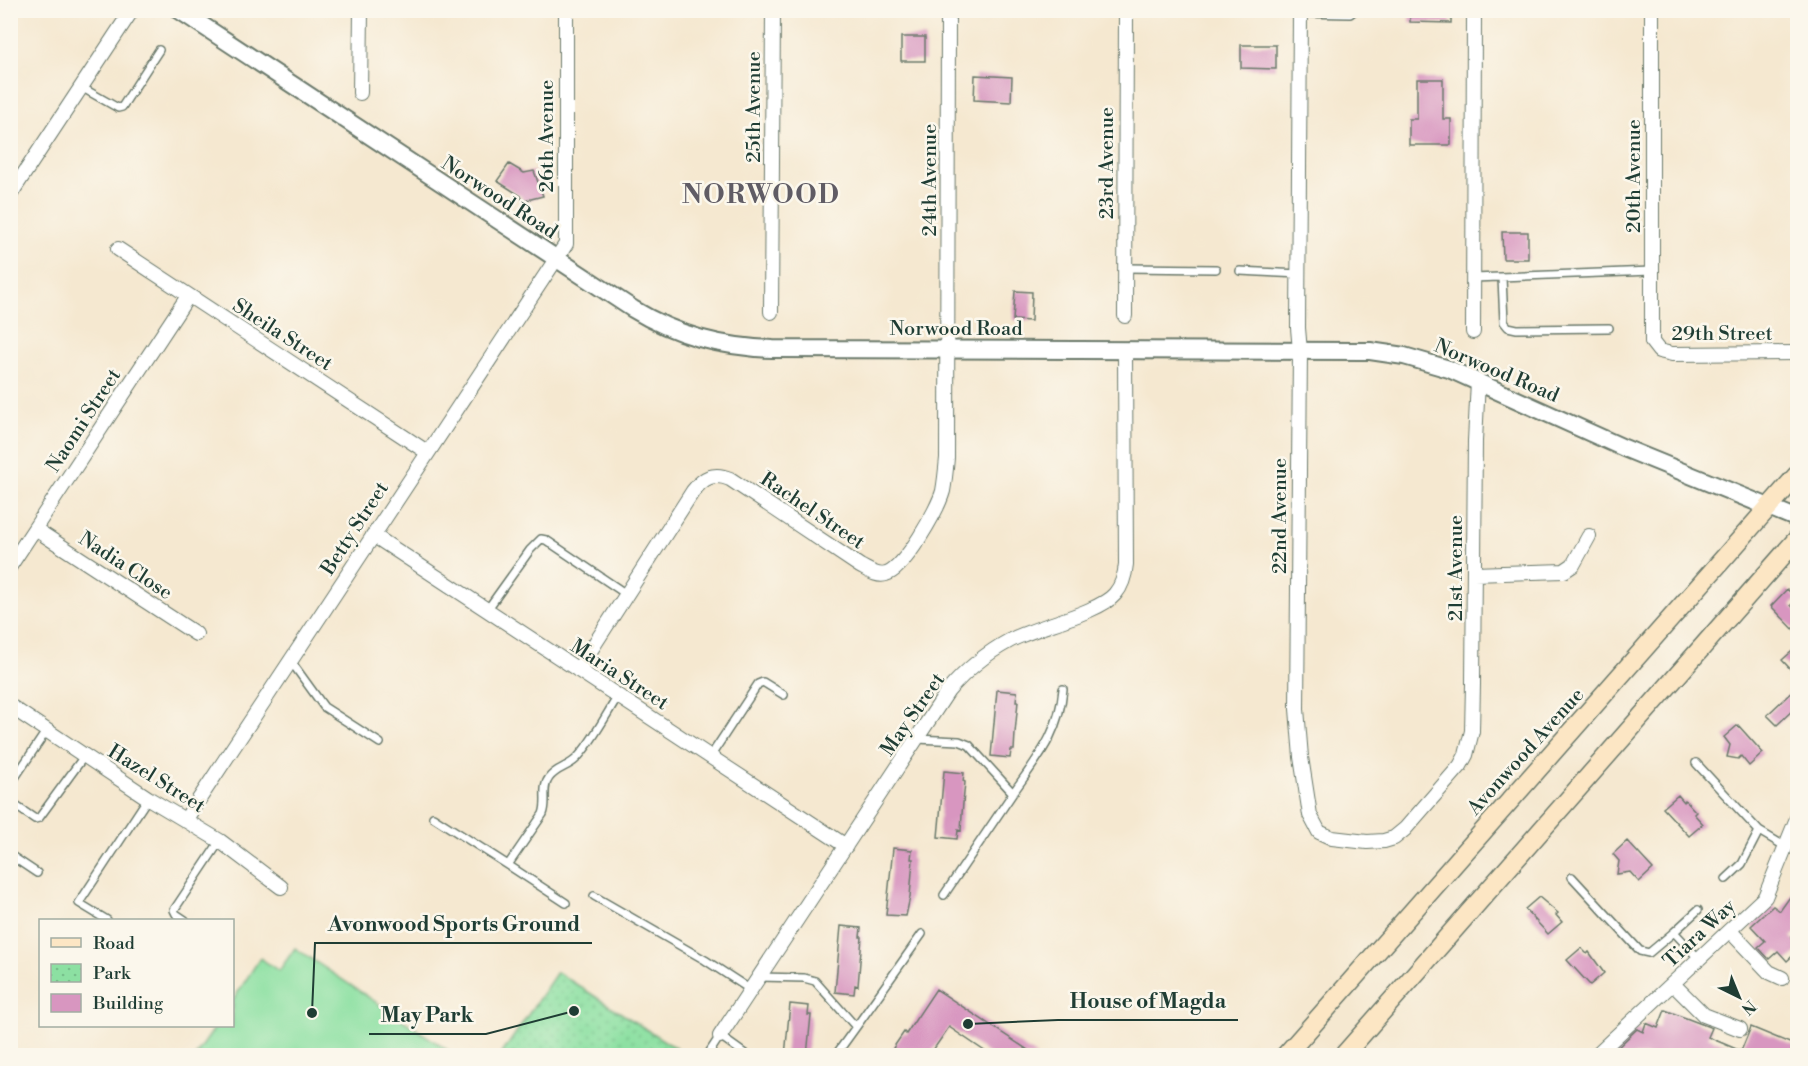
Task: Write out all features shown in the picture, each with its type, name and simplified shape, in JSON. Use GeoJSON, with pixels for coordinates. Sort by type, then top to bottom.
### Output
{"type":"FeatureCollection","features":[{"type":"Feature","properties":{"kind":"main road","name":"Avonwood Avenue"},"geometry":{"type":"LineString","coordinates":[[1285,1056],[1797,474]]}},
{"type":"Feature","properties":{"kind":"main road"},"geometry":{"type":"LineString","coordinates":[[1343,1056],[1797,538]]}},
{"type":"Feature","properties":{"kind":"street"},"geometry":{"type":"LineString","coordinates":[[10,195],[132,10]]}},
{"type":"Feature","properties":{"kind":"street","name":"Norwood Road"},"geometry":{"type":"LineString","coordinates":[[179,10],[646,317],[674,331],[707,342],[773,350],[1370,351],[1404,356],[1449,369],[1478,381],[1624,448],[1797,519]]}},
{"type":"Feature","properties":{"kind":"street"},"geometry":{"type":"LineString","coordinates":[[360,93],[361,10]]}},
{"type":"Feature","properties":{"kind":"street","name":"26th Avenue"},"geometry":{"type":"LineString","coordinates":[[556,258],[566,244],[566,10]]}},
{"type":"Feature","properties":{"kind":"street","name":"25th Avenue"},"geometry":{"type":"LineString","coordinates":[[771,312],[773,10]]}},
{"type":"Feature","properties":{"kind":"street","name":"24th Avenue"},"geometry":{"type":"LineString","coordinates":[[948,10],[948,350]]}},
{"type":"Feature","properties":{"kind":"street","name":"23rd Avenue"},"geometry":{"type":"LineString","coordinates":[[1125,316],[1126,10]]}},
{"type":"Feature","properties":{"kind":"street"},"geometry":{"type":"LineString","coordinates":[[1473,332],[1474,10]]}},
{"type":"Feature","properties":{"kind":"street","name":"20th Avenue"},"geometry":{"type":"LineString","coordinates":[[1652,10],[1652,342]]}},
{"type":"Feature","properties":{"kind":"street","name":"22nd Avenue"},"geometry":{"type":"LineString","coordinates":[[1300,12],[1297,709],[1310,815],[1315,826],[1325,836],[1367,842],[1389,840],[1405,829],[1460,766],[1466,755]]}},
{"type":"Feature","properties":{"kind":"street","name":"Sheila Street"},"geometry":{"type":"LineString","coordinates":[[118,249],[427,452]]}},
{"type":"Feature","properties":{"kind":"street","name":"Betty Street"},"geometry":{"type":"LineString","coordinates":[[186,819],[556,258]]}},
{"type":"Feature","properties":{"kind":"street","name":"Naomi Street"},"geometry":{"type":"LineString","coordinates":[[10,566],[188,296]]}},
{"type":"Feature","properties":{"kind":"street","name":"29th Street"},"geometry":{"type":"LineString","coordinates":[[1652,342],[1659,351],[1672,354],[1797,353]]}},
{"type":"Feature","properties":{"kind":"street","name":"Rachel Street"},"geometry":{"type":"LineString","coordinates":[[578,670],[693,491],[700,482],[713,475],[730,479],[868,571],[885,575],[892,572],[930,521],[942,492],[947,458],[948,350]]}},
{"type":"Feature","properties":{"kind":"street","name":"May Street"},"geometry":{"type":"LineString","coordinates":[[720,1036],[948,691],[964,673],[986,654],[1011,640],[1102,604],[1117,592],[1126,564],[1125,350]]}},
{"type":"Feature","properties":{"kind":"street","name":"21st Avenue"},"geometry":{"type":"LineString","coordinates":[[1466,755],[1472,731],[1478,381]]}},
{"type":"Feature","properties":{"kind":"street","name":"Nadia Close"},"geometry":{"type":"LineString","coordinates":[[35,529],[196,634]]}},
{"type":"Feature","properties":{"kind":"street","name":"Maria Street"},"geometry":{"type":"LineString","coordinates":[[373,535],[846,846]]}},
{"type":"Feature","properties":{"kind":"street"},"geometry":{"type":"LineString","coordinates":[[1474,574],[1564,571],[1573,565],[1589,536]]}},
{"type":"Feature","properties":{"kind":"street","name":"Hazel Street"},"geometry":{"type":"LineString","coordinates":[[10,706],[148,798],[220,841],[281,887]]}},
{"type":"Feature","properties":{"kind":"street","name":"Tiara Way"},"geometry":{"type":"LineString","coordinates":[[1595,1056],[1765,897],[1797,816]]}},
{"type":"Feature","properties":{"kind":"street"},"geometry":{"type":"LineString","coordinates":[[1730,931],[1769,972],[1782,978]]}},
{"type":"Feature","properties":{"kind":"street"},"geometry":{"type":"LineString","coordinates":[[1672,984],[1704,1015],[1740,1029]]}},
{"type":"Feature","properties":{"kind":"lane"},"geometry":{"type":"LineString","coordinates":[[1300,12],[1350,14],[1355,10]]}},
{"type":"Feature","properties":{"kind":"lane"},"geometry":{"type":"LineString","coordinates":[[81,87],[118,108],[122,107],[159,50]]}},
{"type":"Feature","properties":{"kind":"lane"},"geometry":{"type":"LineString","coordinates":[[1125,268],[1216,269]]}},
{"type":"Feature","properties":{"kind":"lane"},"geometry":{"type":"LineString","coordinates":[[1240,271],[1300,274]]}},
{"type":"Feature","properties":{"kind":"lane"},"geometry":{"type":"LineString","coordinates":[[1473,278],[1652,271]]}},
{"type":"Feature","properties":{"kind":"lane"},"geometry":{"type":"LineString","coordinates":[[1502,278],[1504,322],[1508,327],[1517,329],[1609,328]]}},
{"type":"Feature","properties":{"kind":"lane"},"geometry":{"type":"LineString","coordinates":[[487,610],[530,550],[541,539],[546,540],[626,594]]}},
{"type":"Feature","properties":{"kind":"lane"},"geometry":{"type":"LineString","coordinates":[[290,660],[324,706],[380,743]]}},
{"type":"Feature","properties":{"kind":"lane"},"geometry":{"type":"LineString","coordinates":[[710,757],[758,684],[763,682],[784,695]]}},
{"type":"Feature","properties":{"kind":"lane"},"geometry":{"type":"LineString","coordinates":[[944,895],[1012,792],[1047,746],[1060,715],[1063,689]]}},
{"type":"Feature","properties":{"kind":"lane"},"geometry":{"type":"LineString","coordinates":[[508,865],[543,814],[546,805],[546,785],[549,778],[575,760],[618,696]]}},
{"type":"Feature","properties":{"kind":"lane"},"geometry":{"type":"LineString","coordinates":[[10,785],[47,730]]}},
{"type":"Feature","properties":{"kind":"lane"},"geometry":{"type":"LineString","coordinates":[[917,739],[959,741],[969,745],[1012,792]]}},
{"type":"Feature","properties":{"kind":"lane"},"geometry":{"type":"LineString","coordinates":[[10,802],[35,819],[39,818],[84,755]]}},
{"type":"Feature","properties":{"kind":"lane"},"geometry":{"type":"LineString","coordinates":[[1696,763],[1759,831],[1786,846]]}},
{"type":"Feature","properties":{"kind":"lane"},"geometry":{"type":"LineString","coordinates":[[104,919],[80,903],[148,798]]}},
{"type":"Feature","properties":{"kind":"lane"},"geometry":{"type":"LineString","coordinates":[[433,817],[566,903]]}},
{"type":"Feature","properties":{"kind":"lane"},"geometry":{"type":"LineString","coordinates":[[1726,879],[1742,864],[1759,831]]}},
{"type":"Feature","properties":{"kind":"lane"},"geometry":{"type":"LineString","coordinates":[[182,919],[174,910],[220,841]]}},
{"type":"Feature","properties":{"kind":"lane"},"geometry":{"type":"LineString","coordinates":[[10,855],[37,873]]}},
{"type":"Feature","properties":{"kind":"lane"},"geometry":{"type":"LineString","coordinates":[[1572,877],[1640,951],[1649,953],[1698,910]]}},
{"type":"Feature","properties":{"kind":"lane"},"geometry":{"type":"LineString","coordinates":[[594,896],[705,960],[751,990]]}},
{"type":"Feature","properties":{"kind":"lane"},"geometry":{"type":"LineString","coordinates":[[1674,932],[1699,959]]}},
{"type":"Feature","properties":{"kind":"lane"},"geometry":{"type":"LineString","coordinates":[[835,1056],[922,934]]}},
{"type":"Feature","properties":{"kind":"lane"},"geometry":{"type":"LineString","coordinates":[[759,977],[804,978],[815,981],[856,1027]]}},
{"type":"Feature","properties":{"kind":"lane"},"geometry":{"type":"LineString","coordinates":[[707,1056],[720,1036],[748,1056]]}},
{"type":"Feature","properties":{"kind":"green space"},"geometry":{"type":"Polygon","coordinates":[[[295,948],[455,1055],[196,1055],[215,1027],[234,1027],[234,998],[260,958],[279,971],[295,948]]]}},
{"type":"Feature","properties":{"kind":"green space"},"geometry":{"type":"Polygon","coordinates":[[[557,972],[677,1049],[673,1055],[501,1055],[557,972]]]}},
{"type":"Feature","properties":{"kind":"building"},"geometry":{"type":"Polygon","coordinates":[[[1410,10],[1451,10],[1451,23],[1410,22],[1410,10]]]}},
{"type":"Feature","properties":{"kind":"building"},"geometry":{"type":"Polygon","coordinates":[[[901,37],[925,37],[925,61],[901,61],[901,37]]]}},
{"type":"Feature","properties":{"kind":"building"},"geometry":{"type":"Polygon","coordinates":[[[1241,45],[1276,45],[1276,69],[1241,68],[1241,45]]]}},
{"type":"Feature","properties":{"kind":"building"},"geometry":{"type":"Polygon","coordinates":[[[975,75],[1012,77],[1011,102],[974,100],[975,75]]]}},
{"type":"Feature","properties":{"kind":"building"},"geometry":{"type":"Polygon","coordinates":[[[1417,79],[1443,79],[1443,119],[1451,119],[1451,145],[1409,145],[1409,119],[1417,119],[1417,79]]]}},
{"type":"Feature","properties":{"kind":"building"},"geometry":{"type":"Polygon","coordinates":[[[509,164],[524,173],[534,171],[543,196],[523,201],[521,196],[497,181],[509,164]]]}},
{"type":"Feature","properties":{"kind":"building"},"geometry":{"type":"Polygon","coordinates":[[[1502,232],[1528,232],[1528,259],[1503,259],[1502,232]]]}},
{"type":"Feature","properties":{"kind":"building"},"geometry":{"type":"Polygon","coordinates":[[[1015,291],[1032,292],[1031,321],[1013,320],[1015,291]]]}},
{"type":"Feature","properties":{"kind":"building"},"geometry":{"type":"Polygon","coordinates":[[[1787,589],[1797,599],[1791,605],[1797,612],[1797,633],[1771,606],[1787,589]]]}},
{"type":"Feature","properties":{"kind":"building"},"geometry":{"type":"Polygon","coordinates":[[[1797,647],[1797,676],[1782,660],[1797,647]]]}},
{"type":"Feature","properties":{"kind":"building"},"geometry":{"type":"Polygon","coordinates":[[[1797,687],[1797,706],[1777,725],[1767,715],[1797,687]]]}},
{"type":"Feature","properties":{"kind":"building"},"geometry":{"type":"Polygon","coordinates":[[[997,690],[1017,692],[1014,750],[1011,750],[1010,758],[991,756],[997,690]]]}},
{"type":"Feature","properties":{"kind":"building"},"geometry":{"type":"Polygon","coordinates":[[[1738,725],[1763,753],[1749,766],[1741,756],[1738,759],[1727,757],[1730,745],[1724,737],[1738,725]]]}},
{"type":"Feature","properties":{"kind":"building"},"geometry":{"type":"Polygon","coordinates":[[[944,771],[964,773],[961,831],[958,830],[957,839],[938,837],[944,771]]]}},
{"type":"Feature","properties":{"kind":"building"},"geometry":{"type":"Polygon","coordinates":[[[1678,795],[1696,812],[1694,814],[1703,824],[1689,836],[1663,808],[1678,795]]]}},
{"type":"Feature","properties":{"kind":"building"},"geometry":{"type":"Polygon","coordinates":[[[1627,841],[1653,869],[1639,882],[1630,872],[1617,874],[1619,861],[1613,854],[1627,841]]]}},
{"type":"Feature","properties":{"kind":"building"},"geometry":{"type":"Polygon","coordinates":[[[893,848],[912,850],[910,897],[906,916],[886,915],[893,848]]]}},
{"type":"Feature","properties":{"kind":"building"},"geometry":{"type":"Polygon","coordinates":[[[1797,887],[1797,932],[1791,937],[1797,944],[1797,952],[1787,961],[1778,951],[1769,959],[1758,947],[1765,941],[1751,926],[1773,906],[1780,911],[1797,887]]]}},
{"type":"Feature","properties":{"kind":"building"},"geometry":{"type":"Polygon","coordinates":[[[1539,897],[1558,913],[1556,915],[1562,922],[1548,934],[1525,909],[1539,897]]]}},
{"type":"Feature","properties":{"kind":"building"},"geometry":{"type":"Polygon","coordinates":[[[841,926],[861,928],[858,986],[855,985],[854,994],[835,992],[841,926]]]}},
{"type":"Feature","properties":{"kind":"building"},"geometry":{"type":"Polygon","coordinates":[[[1581,948],[1587,954],[1589,952],[1604,973],[1590,985],[1567,960],[1581,948]]]}},
{"type":"Feature","properties":{"kind":"building"},"geometry":{"type":"Polygon","coordinates":[[[936,989],[1037,1056],[992,1056],[949,1027],[929,1056],[892,1056],[896,1050],[893,1048],[904,1032],[906,1034],[936,989]]]}},
{"type":"Feature","properties":{"kind":"building"},"geometry":{"type":"Polygon","coordinates":[[[790,1004],[809,1006],[808,1015],[811,1015],[807,1056],[785,1056],[790,1004]]]}},
{"type":"Feature","properties":{"kind":"building"},"geometry":{"type":"Polygon","coordinates":[[[1665,1010],[1712,1028],[1708,1037],[1741,1051],[1751,1027],[1797,1046],[1797,1056],[1609,1056],[1637,1029],[1643,1032],[1646,1023],[1658,1028],[1665,1010]]]}},
{"type":"Feature","properties":{"kind":"place","name":"May Park"},"geometry":{"type":"Point","coordinates":[574,1011]}},
{"type":"Feature","properties":{"kind":"place","name":"Avonwood Sports Ground"},"geometry":{"type":"Point","coordinates":[312,1013]}},
{"type":"Feature","properties":{"kind":"place","name":"House of Magda"},"geometry":{"type":"Point","coordinates":[968,1024]}},
{"type":"Feature","properties":{"kind":"district","name":"NORWOOD"},"geometry":{"type":"Point","coordinates":[761,194]}}]}
